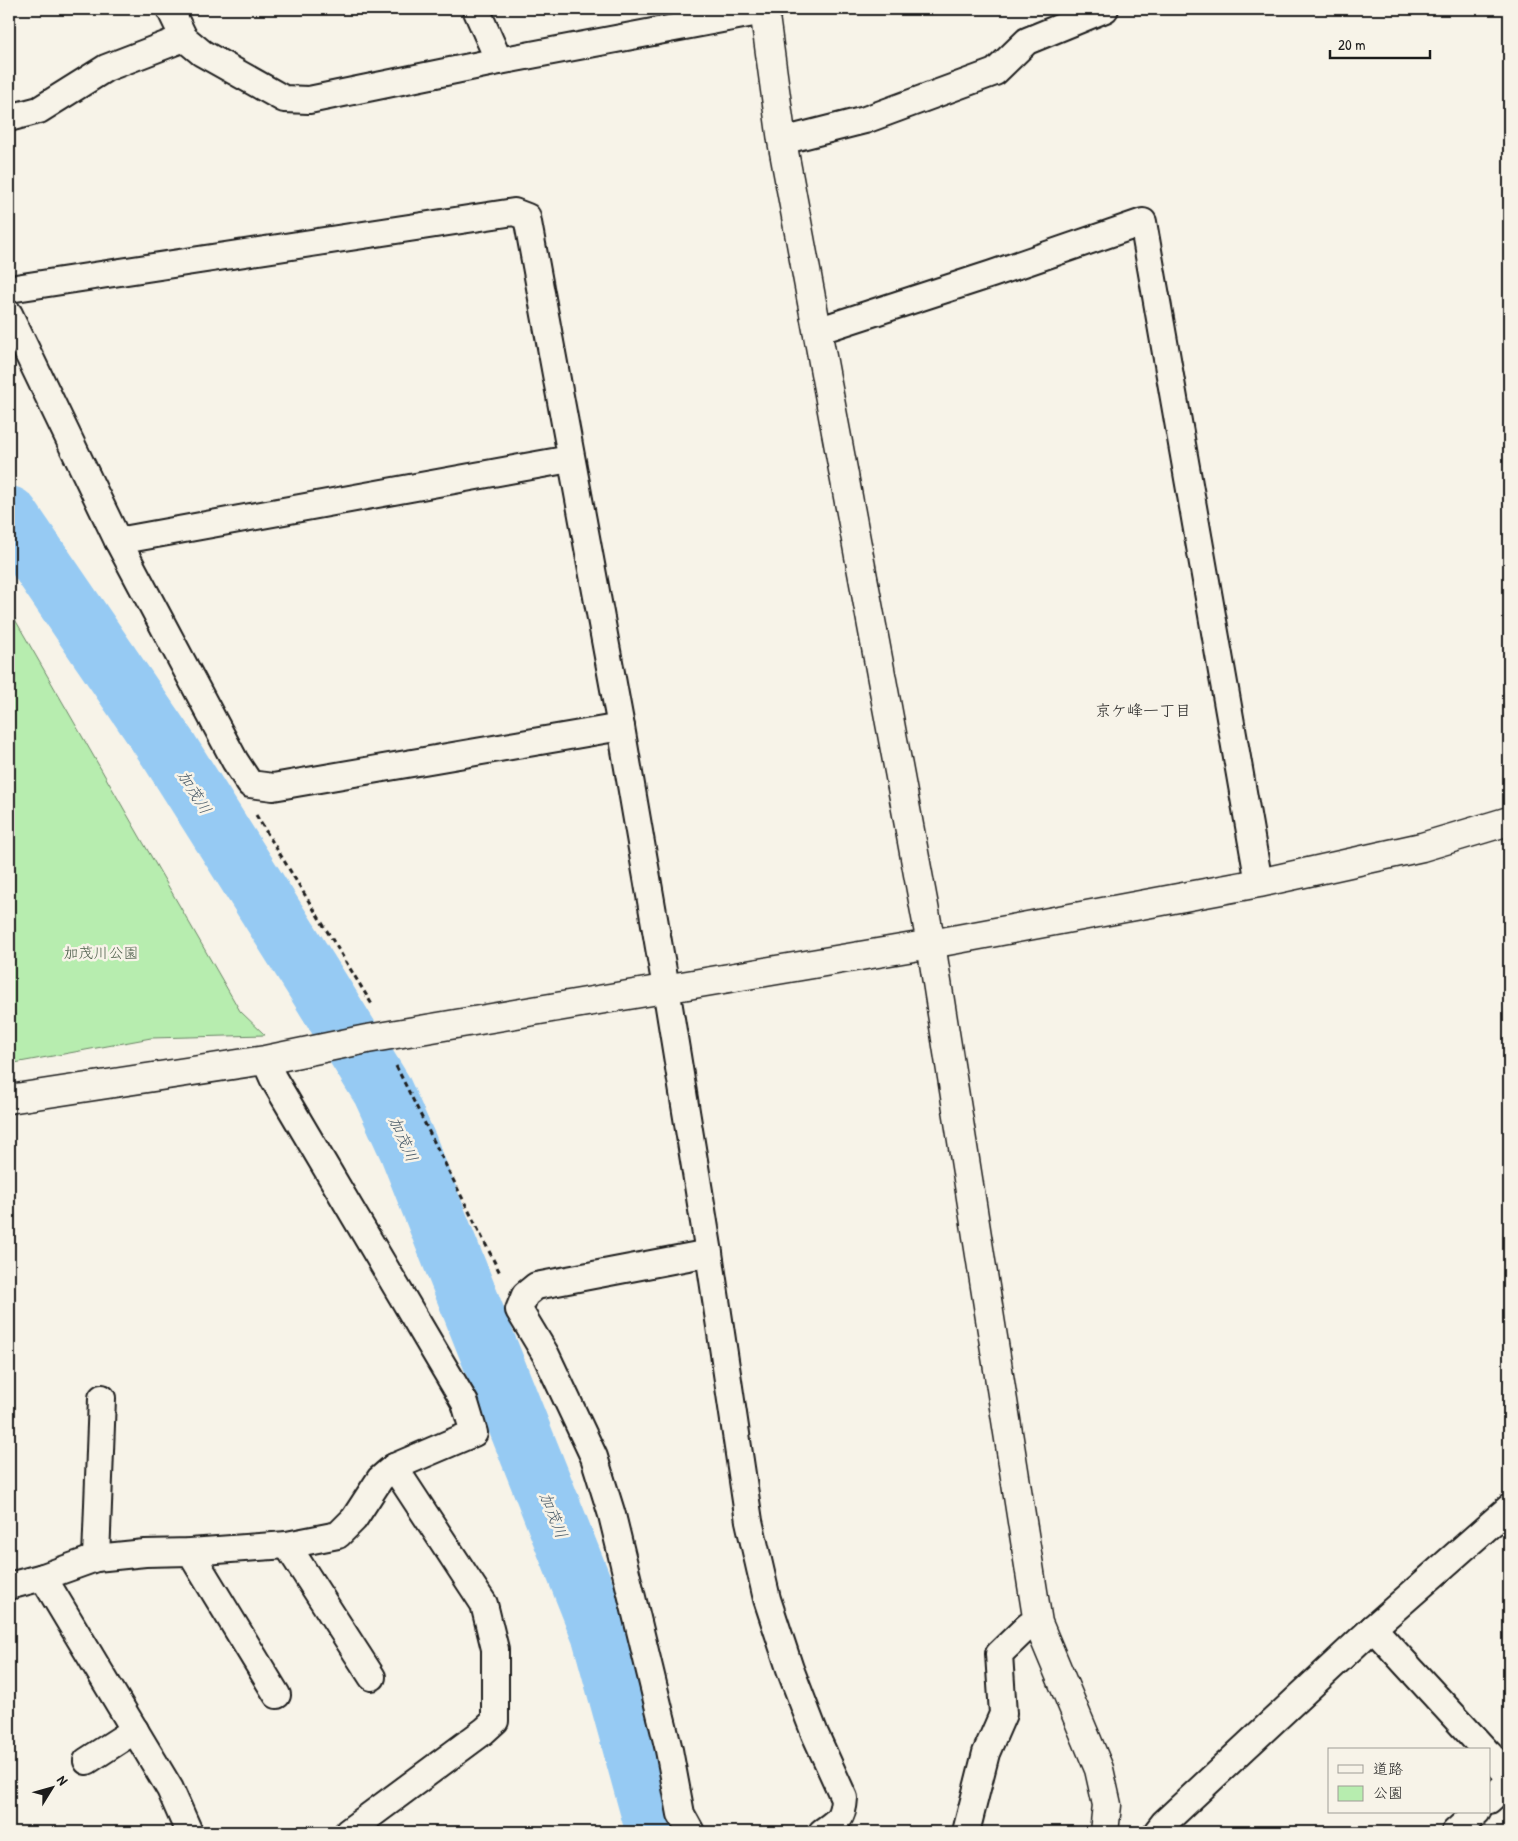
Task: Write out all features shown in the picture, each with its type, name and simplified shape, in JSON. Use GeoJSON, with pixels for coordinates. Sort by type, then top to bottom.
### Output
{"type":"FeatureCollection","features":[{"type":"Feature","properties":{"kind":"street"},"geometry":{"type":"LineString","coordinates":[[170,9],[184,38],[202,53],[284,99],[308,100],[766,10],[782,141],[931,944],[1038,1623],[1099,1769],[1107,1805],[1104,1832]]}},
{"type":"Feature","properties":{"kind":"street"},"geometry":{"type":"LineString","coordinates":[[476,9],[499,61]]}},
{"type":"Feature","properties":{"kind":"street"},"geometry":{"type":"LineString","coordinates":[[782,141],[864,120],[995,72],[1028,41],[1105,9]]}},
{"type":"Feature","properties":{"kind":"street"},"geometry":{"type":"LineString","coordinates":[[9,118],[39,110],[106,68],[184,38]]}},
{"type":"Feature","properties":{"kind":"street"},"geometry":{"type":"LineString","coordinates":[[9,289],[514,212],[526,217],[621,727],[666,988],[710,1253],[749,1521],[767,1599],[790,1669],[815,1734],[844,1798],[844,1809],[838,1822],[822,1832]]}},
{"type":"Feature","properties":{"kind":"street"},"geometry":{"type":"LineString","coordinates":[[817,331],[1143,222],[1259,883]]}},
{"type":"Feature","properties":{"kind":"street"},"geometry":{"type":"LineString","coordinates":[[9,314],[118,541],[235,761],[250,784],[273,787],[621,727]]}},
{"type":"Feature","properties":{"kind":"street"},"geometry":{"type":"LineString","coordinates":[[118,541],[570,459]]}},
{"type":"Feature","properties":{"kind":"street"},"geometry":{"type":"LineString","coordinates":[[9,1099],[264,1060],[368,1039],[931,944],[1259,883],[1422,847],[1509,820]]}},
{"type":"Feature","properties":{"kind":"street"},"geometry":{"type":"LineString","coordinates":[[9,1586],[96,1558],[145,1553],[287,1546],[338,1535],[354,1519],[380,1479],[394,1467],[474,1432],[466,1403],[264,1060]]}},
{"type":"Feature","properties":{"kind":"street"},"geometry":{"type":"LineString","coordinates":[[691,1832],[681,1814],[668,1750],[612,1515],[594,1456],[546,1355],[519,1310],[525,1294],[536,1286],[710,1253]]}},
{"type":"Feature","properties":{"kind":"street"},"geometry":{"type":"LineString","coordinates":[[96,1558],[102,1398]]}},
{"type":"Feature","properties":{"kind":"street"},"geometry":{"type":"LineString","coordinates":[[348,1832],[495,1721],[495,1648],[484,1604],[394,1467]]}},
{"type":"Feature","properties":{"kind":"street"},"geometry":{"type":"LineString","coordinates":[[1157,1832],[1164,1823],[1373,1628],[1509,1508]]}},
{"type":"Feature","properties":{"kind":"street"},"geometry":{"type":"LineString","coordinates":[[287,1546],[372,1677]]}},
{"type":"Feature","properties":{"kind":"street"},"geometry":{"type":"LineString","coordinates":[[190,1552],[277,1695]]}},
{"type":"Feature","properties":{"kind":"street"},"geometry":{"type":"LineString","coordinates":[[43,1576],[170,1789],[189,1832]]}},
{"type":"Feature","properties":{"kind":"street"},"geometry":{"type":"LineString","coordinates":[[966,1832],[986,1753],[1003,1714],[999,1654],[1028,1626],[1038,1623]]}},
{"type":"Feature","properties":{"kind":"street"},"geometry":{"type":"LineString","coordinates":[[1373,1628],[1484,1748]]}},
{"type":"Feature","properties":{"kind":"street"},"geometry":{"type":"LineString","coordinates":[[87,1761],[136,1730]]}},
{"type":"Feature","properties":{"kind":"street"},"geometry":{"type":"LineString","coordinates":[[1490,1755],[1509,1776]]}},
{"type":"Feature","properties":{"kind":"street"},"geometry":{"type":"LineString","coordinates":[[1490,1799],[1509,1782]]}},
{"type":"Feature","properties":{"kind":"street"},"geometry":{"type":"LineString","coordinates":[[1455,1832],[1475,1814]]}},
{"type":"Feature","properties":{"kind":"path"},"geometry":{"type":"LineString","coordinates":[[250,784],[250,806],[373,1006]]}},
{"type":"Feature","properties":{"kind":"path"},"geometry":{"type":"LineString","coordinates":[[394,1061],[519,1310]]}},
{"type":"Feature","properties":{"kind":"green space","name":"加茂川公園"},"geometry":{"type":"Polygon","coordinates":[[[9,609],[240,1011],[265,1035],[151,1038],[9,1064],[9,609]]]}},
{"type":"Feature","properties":{"kind":"waterway","name":"加茂川"},"geometry":{"type":"LineString","coordinates":[[9,516],[170,752],[382,1090],[408,1147],[602,1636],[656,1832]]}},
{"type":"Feature","properties":{"kind":"district","name":"京ケ峰一丁目"},"geometry":{"type":"Point","coordinates":[1143,710]}}]}
